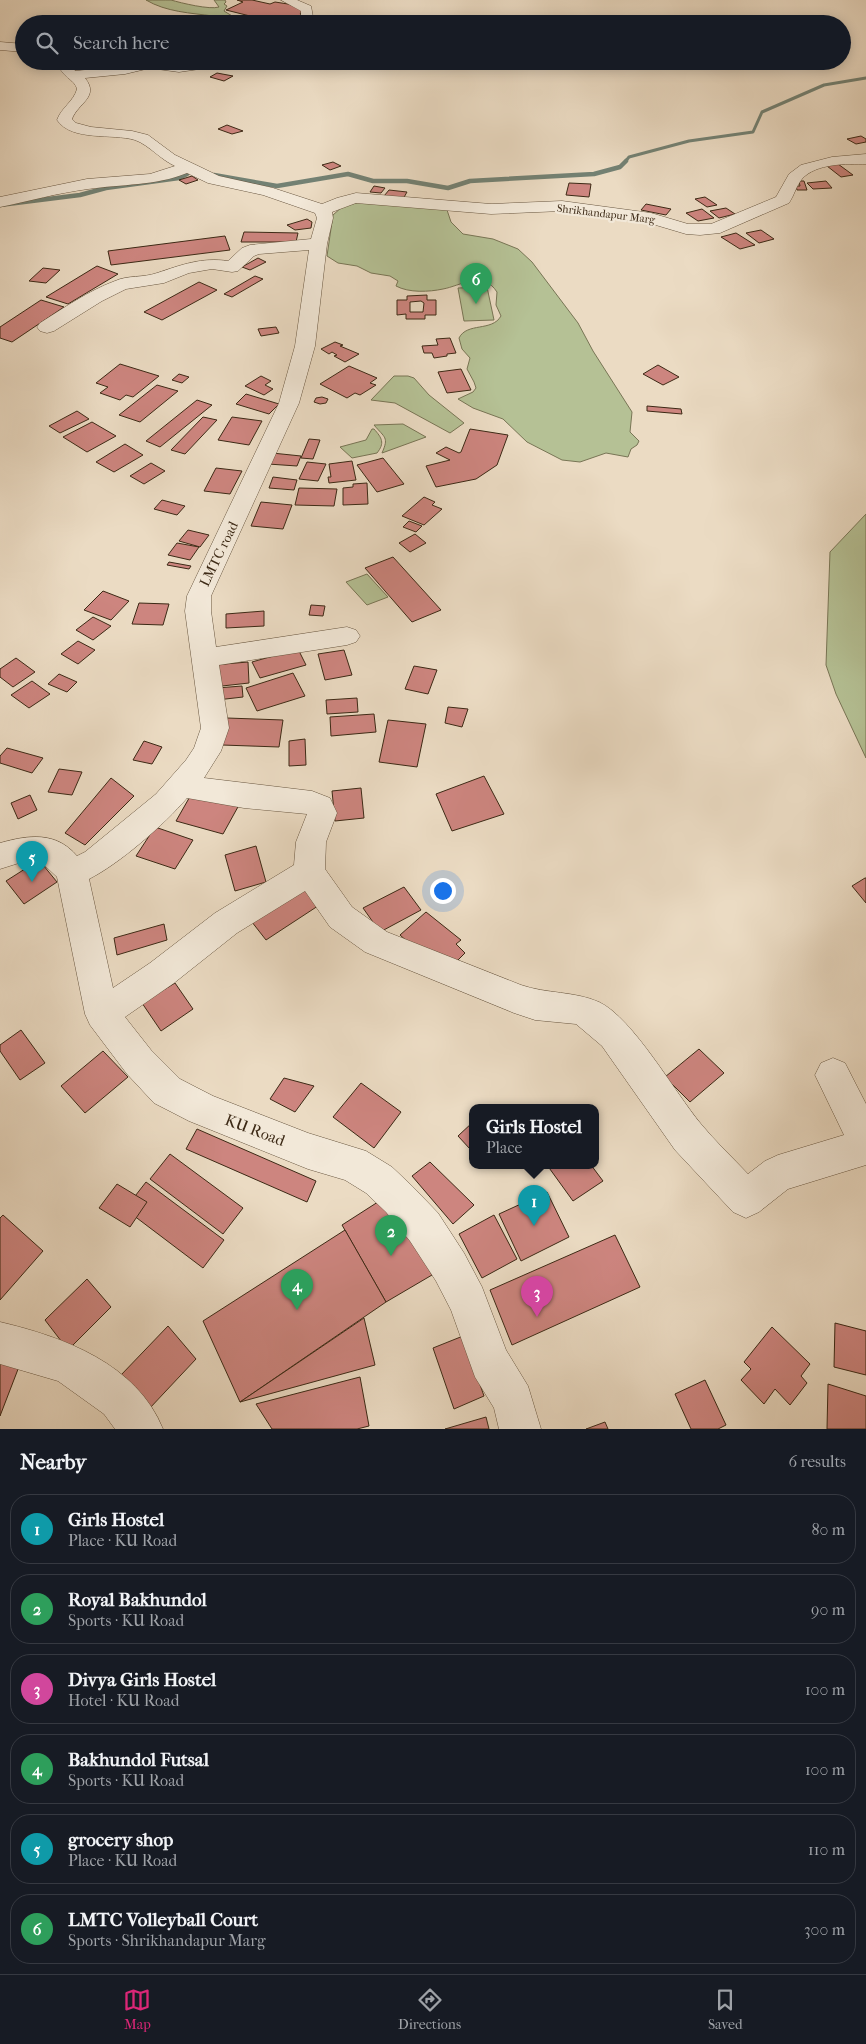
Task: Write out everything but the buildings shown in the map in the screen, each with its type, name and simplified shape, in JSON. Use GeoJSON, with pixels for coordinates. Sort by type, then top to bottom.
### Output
{"type":"FeatureCollection","features":[{"type":"Feature","properties":{"kind":"street"},"geometry":{"type":"LineString","coordinates":[[287,0],[307,9],[307,15]]}},
{"type":"Feature","properties":{"kind":"street"},"geometry":{"type":"LineString","coordinates":[[0,46],[15,47]]}},
{"type":"Feature","properties":{"kind":"street"},"geometry":{"type":"LineString","coordinates":[[73,70],[82,81],[85,93],[65,114],[64,120],[71,126],[91,131],[132,135],[143,138],[170,158],[224,183],[267,191],[323,210]]}},
{"type":"Feature","properties":{"kind":"street","name":"Shrikhandapur Marg"},"geometry":{"type":"LineString","coordinates":[[323,210],[337,203],[356,198],[491,209],[562,206],[651,218],[686,229],[714,229],[783,200],[790,184],[805,168],[866,159]]}},
{"type":"Feature","properties":{"kind":"street"},"geometry":{"type":"LineString","coordinates":[[0,202],[87,184],[150,179],[194,170]]}},
{"type":"Feature","properties":{"kind":"street","name":"LMTC road"},"geometry":{"type":"LineString","coordinates":[[72,873],[96,861],[166,802],[207,751],[215,728],[198,611],[199,596],[289,403],[305,346],[318,244],[324,218],[323,210]]}},
{"type":"Feature","properties":{"kind":"street"},"geometry":{"type":"LineString","coordinates":[[47,327],[122,284],[158,279],[192,267],[212,264],[232,267],[248,252],[256,249],[318,244]]}},
{"type":"Feature","properties":{"kind":"street"},"geometry":{"type":"LineString","coordinates":[[205,658],[347,636]]}},
{"type":"Feature","properties":{"kind":"street"},"geometry":{"type":"LineString","coordinates":[[180,786],[320,806],[322,813],[311,842],[310,872],[341,918],[376,942],[484,984],[514,998],[536,1005],[576,1009],[595,1019],[614,1036],[688,1137],[746,1199],[778,1174],[866,1147]]}},
{"type":"Feature","properties":{"kind":"street","name":"KU Road"},"geometry":{"type":"LineString","coordinates":[[0,856],[31,848],[44,847],[63,859],[72,873],[102,1014],[139,1062],[167,1091],[202,1109],[299,1147],[352,1164],[379,1180],[399,1199],[424,1227],[450,1267],[468,1301],[490,1362],[513,1401],[520,1429]]}},
{"type":"Feature","properties":{"kind":"street"},"geometry":{"type":"LineString","coordinates":[[102,1014],[162,973],[226,922],[310,872]]}},
{"type":"Feature","properties":{"kind":"street"},"geometry":{"type":"LineString","coordinates":[[833,1075],[866,1142]]}},
{"type":"Feature","properties":{"kind":"street"},"geometry":{"type":"LineString","coordinates":[[0,1343],[22,1348],[70,1364],[119,1399],[142,1429]]}},
{"type":"Feature","properties":{"kind":"green space"},"geometry":{"type":"Polygon","coordinates":[[[146,0],[171,0],[195,6],[215,8],[219,7],[214,0],[225,0],[224,4],[227,6],[224,11],[230,15],[209,15],[179,11],[146,0]]]}},
{"type":"Feature","properties":{"kind":"green space"},"geometry":{"type":"Polygon","coordinates":[[[359,202],[446,207],[451,222],[463,234],[493,239],[518,249],[532,262],[578,323],[593,351],[632,412],[630,432],[639,441],[631,449],[628,457],[606,453],[580,462],[562,460],[527,442],[503,419],[473,408],[458,399],[473,392],[476,388],[467,369],[470,358],[462,349],[459,338],[468,330],[497,321],[501,316],[496,305],[497,292],[491,285],[478,281],[471,281],[437,290],[407,290],[396,286],[398,281],[390,276],[371,273],[357,266],[338,263],[327,256],[333,215],[342,207],[359,202]]]}},
{"type":"Feature","properties":{"kind":"green space"},"geometry":{"type":"Polygon","coordinates":[[[487,287],[494,320],[464,321],[458,288],[487,287]]]}},
{"type":"Feature","properties":{"kind":"green space"},"geometry":{"type":"Polygon","coordinates":[[[394,376],[414,378],[429,395],[464,423],[450,433],[395,403],[371,400],[394,376]]]}},
{"type":"Feature","properties":{"kind":"green space"},"geometry":{"type":"Polygon","coordinates":[[[403,424],[426,437],[382,453],[385,438],[374,425],[403,424]]]}},
{"type":"Feature","properties":{"kind":"green space"},"geometry":{"type":"Polygon","coordinates":[[[372,429],[377,432],[382,441],[377,453],[352,458],[340,447],[366,440],[372,429]]]}},
{"type":"Feature","properties":{"kind":"green space"},"geometry":{"type":"Polygon","coordinates":[[[866,514],[866,758],[836,694],[826,665],[830,552],[866,514]]]}},
{"type":"Feature","properties":{"kind":"green space"},"geometry":{"type":"Polygon","coordinates":[[[367,574],[388,597],[367,605],[346,582],[367,574]]]}},
{"type":"Feature","properties":{"kind":"waterway"},"geometry":{"type":"LineString","coordinates":[[625,162],[629,157],[689,141],[753,132],[762,112],[824,85],[866,78]]}},
{"type":"Feature","properties":{"kind":"waterway"},"geometry":{"type":"LineString","coordinates":[[214,175],[277,186],[348,174],[373,181],[407,181],[448,188],[470,181],[594,174],[620,167],[625,162]]}},
{"type":"Feature","properties":{"kind":"waterway"},"geometry":{"type":"LineString","coordinates":[[0,205],[80,195],[106,188],[179,178],[187,174]]}},
{"type":"Feature","properties":{"kind":"place","name":"LMTC Volleyball Court"},"geometry":{"type":"Point","coordinates":[476,304]}},
{"type":"Feature","properties":{"kind":"place","name":"grocery shop"},"geometry":{"type":"Point","coordinates":[32,882]}},
{"type":"Feature","properties":{"kind":"place","name":"Girls Hostel"},"geometry":{"type":"Point","coordinates":[534,1226]}},
{"type":"Feature","properties":{"kind":"place","name":"Royal Bakhundol"},"geometry":{"type":"Point","coordinates":[391,1256]}},
{"type":"Feature","properties":{"kind":"place","name":"Bakhundol Futsal"},"geometry":{"type":"Point","coordinates":[297,1310]}},
{"type":"Feature","properties":{"kind":"place","name":"Divya Girls Hostel"},"geometry":{"type":"Point","coordinates":[537,1317]}}]}
